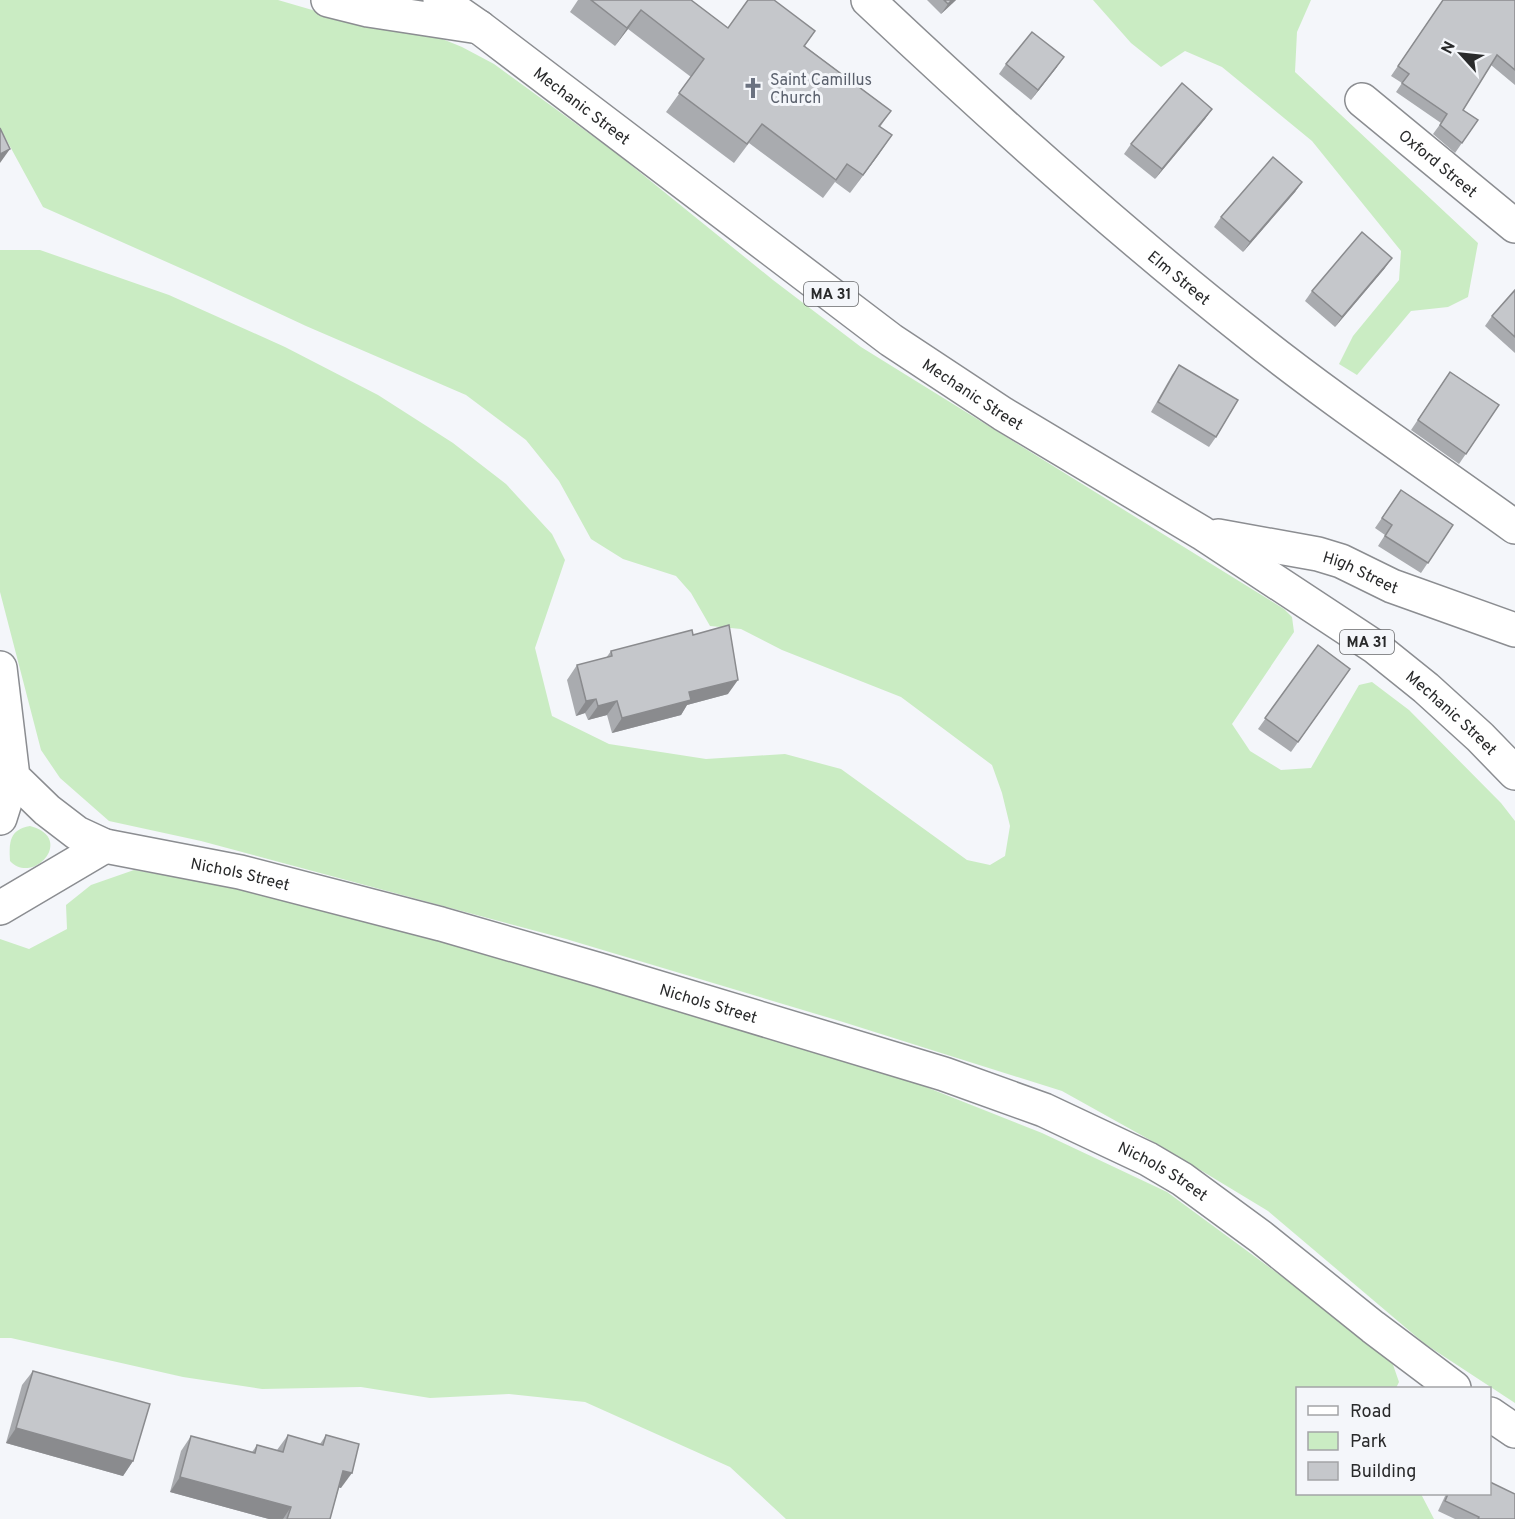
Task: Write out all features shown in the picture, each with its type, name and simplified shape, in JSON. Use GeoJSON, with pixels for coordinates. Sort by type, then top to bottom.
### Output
{"type":"FeatureCollection","features":[{"type":"Feature","properties":{"kind":"street"},"geometry":{"type":"LineString","coordinates":[[328,0],[368,10],[479,27]]}},
{"type":"Feature","properties":{"kind":"street","name":"Mechanic Street"},"geometry":{"type":"LineString","coordinates":[[440,0],[479,27],[891,340],[1003,414],[1202,533],[1375,647],[1426,688],[1480,737],[1515,773]]}},
{"type":"Feature","properties":{"kind":"street","name":"Elm Street"},"geometry":{"type":"LineString","coordinates":[[868,0],[1066,183],[1246,332],[1321,389],[1515,526]]}},
{"type":"Feature","properties":{"kind":"street","name":"Oxford Street"},"geometry":{"type":"LineString","coordinates":[[1362,100],[1515,226]]}},
{"type":"Feature","properties":{"kind":"street","name":"High Street"},"geometry":{"type":"LineString","coordinates":[[1202,533],[1318,554],[1341,561],[1413,594],[1515,630]]}},
{"type":"Feature","properties":{"kind":"street"},"geometry":{"type":"LineString","coordinates":[[0,668],[14,777],[0,818]]}},
{"type":"Feature","properties":{"kind":"street","name":"Nichols Street"},"geometry":{"type":"LineString","coordinates":[[14,777],[46,810],[77,833],[105,846],[240,872],[441,924],[944,1074],[1044,1110],[1148,1159],[1182,1179],[1261,1237],[1451,1387]]}},
{"type":"Feature","properties":{"kind":"street"},"geometry":{"type":"LineString","coordinates":[[0,908],[105,846]]}},
{"type":"Feature","properties":{"kind":"street"},"geometry":{"type":"LineString","coordinates":[[1491,1415],[1515,1431]]}},
{"type":"Feature","properties":{"kind":"green space"},"geometry":{"type":"Polygon","coordinates":[[[0,0],[278,0],[326,14],[423,31],[462,47],[494,64],[616,153],[773,280],[861,347],[1284,609],[1292,617],[1294,632],[1232,724],[1250,751],[1281,770],[1311,768],[1359,685],[1372,682],[1409,710],[1501,803],[1515,821],[1515,1403],[1425,1344],[1268,1211],[1159,1145],[1062,1091],[843,1022],[566,939],[201,841],[109,821],[60,778],[41,750],[0,592],[0,250],[40,250],[169,295],[285,347],[378,395],[453,443],[506,484],[552,534],[565,560],[535,648],[552,716],[609,744],[706,759],[785,754],[841,769],[967,860],[990,865],[1005,856],[1010,826],[992,765],[901,697],[782,650],[741,629],[710,626],[691,593],[676,576],[623,559],[591,539],[559,481],[526,440],[466,395],[306,326],[43,207],[0,128],[0,0]]]}},
{"type":"Feature","properties":{"kind":"green space"},"geometry":{"type":"Polygon","coordinates":[[[1093,0],[1311,0],[1297,32],[1295,72],[1478,243],[1468,297],[1448,307],[1411,311],[1357,375],[1339,364],[1353,336],[1399,280],[1401,251],[1312,141],[1222,67],[1185,51],[1161,67],[1131,43],[1093,0]]]}},
{"type":"Feature","properties":{"kind":"green space"},"geometry":{"type":"Polygon","coordinates":[[[30,826],[43,832],[50,840],[50,849],[39,864],[29,868],[19,867],[10,861],[10,843],[18,830],[30,826]]]}},
{"type":"Feature","properties":{"kind":"green space"},"geometry":{"type":"Polygon","coordinates":[[[134,870],[279,895],[587,982],[868,1064],[1042,1133],[1167,1192],[1390,1356],[1399,1382],[1396,1387],[1296,1387],[1296,1495],[1422,1495],[1434,1519],[786,1519],[730,1467],[585,1402],[509,1394],[430,1398],[361,1387],[262,1389],[183,1377],[11,1338],[0,1338],[0,939],[29,949],[67,929],[66,905],[91,885],[134,870]]]}},
{"type":"Feature","properties":{"kind":"building","name":"Saint Camillus Church"},"geometry":{"type":"Polygon","coordinates":[[[591,0],[691,0],[728,28],[748,0],[774,0],[815,31],[804,46],[891,111],[879,126],[892,135],[863,175],[847,164],[836,180],[762,124],[747,144],[679,93],[704,59],[641,10],[627,28],[591,0]]]}},
{"type":"Feature","properties":{"kind":"building"},"geometry":{"type":"Polygon","coordinates":[[[1443,0],[1515,0],[1515,70],[1497,55],[1463,110],[1478,120],[1462,143],[1440,125],[1447,114],[1402,83],[1409,74],[1398,66],[1443,0]]]}},
{"type":"Feature","properties":{"kind":"building"},"geometry":{"type":"Polygon","coordinates":[[[1032,32],[1064,57],[1038,90],[1006,64],[1032,32]]]}},
{"type":"Feature","properties":{"kind":"building"},"geometry":{"type":"Polygon","coordinates":[[[1182,83],[1212,109],[1162,169],[1131,144],[1182,83]]]}},
{"type":"Feature","properties":{"kind":"building"},"geometry":{"type":"Polygon","coordinates":[[[0,128],[10,149],[0,154],[0,128]]]}},
{"type":"Feature","properties":{"kind":"building"},"geometry":{"type":"Polygon","coordinates":[[[1273,157],[1302,182],[1250,242],[1221,217],[1273,157]]]}},
{"type":"Feature","properties":{"kind":"building"},"geometry":{"type":"Polygon","coordinates":[[[1362,232],[1392,258],[1342,317],[1312,291],[1362,232]]]}},
{"type":"Feature","properties":{"kind":"building"},"geometry":{"type":"Polygon","coordinates":[[[1515,290],[1515,337],[1492,316],[1515,290]]]}},
{"type":"Feature","properties":{"kind":"building"},"geometry":{"type":"Polygon","coordinates":[[[1179,365],[1238,400],[1216,437],[1158,402],[1179,365]]]}},
{"type":"Feature","properties":{"kind":"building"},"geometry":{"type":"Polygon","coordinates":[[[1450,372],[1499,405],[1466,454],[1418,420],[1450,372]]]}},
{"type":"Feature","properties":{"kind":"building"},"geometry":{"type":"Polygon","coordinates":[[[1401,490],[1453,525],[1428,563],[1385,536],[1392,525],[1382,518],[1401,490]]]}},
{"type":"Feature","properties":{"kind":"building"},"geometry":{"type":"Polygon","coordinates":[[[729,625],[738,680],[689,692],[691,700],[622,718],[617,701],[598,706],[596,699],[586,701],[577,665],[612,656],[611,651],[692,630],[693,635],[729,625]]]}},
{"type":"Feature","properties":{"kind":"building"},"geometry":{"type":"Polygon","coordinates":[[[1318,645],[1350,669],[1298,742],[1265,718],[1318,645]]]}},
{"type":"Feature","properties":{"kind":"building"},"geometry":{"type":"Polygon","coordinates":[[[33,1371],[150,1404],[133,1461],[16,1428],[33,1371]]]}},
{"type":"Feature","properties":{"kind":"building"},"geometry":{"type":"Polygon","coordinates":[[[288,1435],[323,1445],[326,1435],[359,1444],[352,1473],[343,1471],[330,1519],[287,1519],[291,1507],[180,1477],[191,1436],[255,1453],[257,1445],[283,1452],[288,1435]]]}},
{"type":"Feature","properties":{"kind":"building"},"geometry":{"type":"Polygon","coordinates":[[[1491,1482],[1515,1494],[1515,1519],[1478,1519],[1479,1517],[1445,1501],[1448,1495],[1491,1495],[1491,1482]]]}},
{"type":"Feature","properties":{"kind":"place","name":"Saint Camillus Church"},"geometry":{"type":"Point","coordinates":[753,88]}}]}
